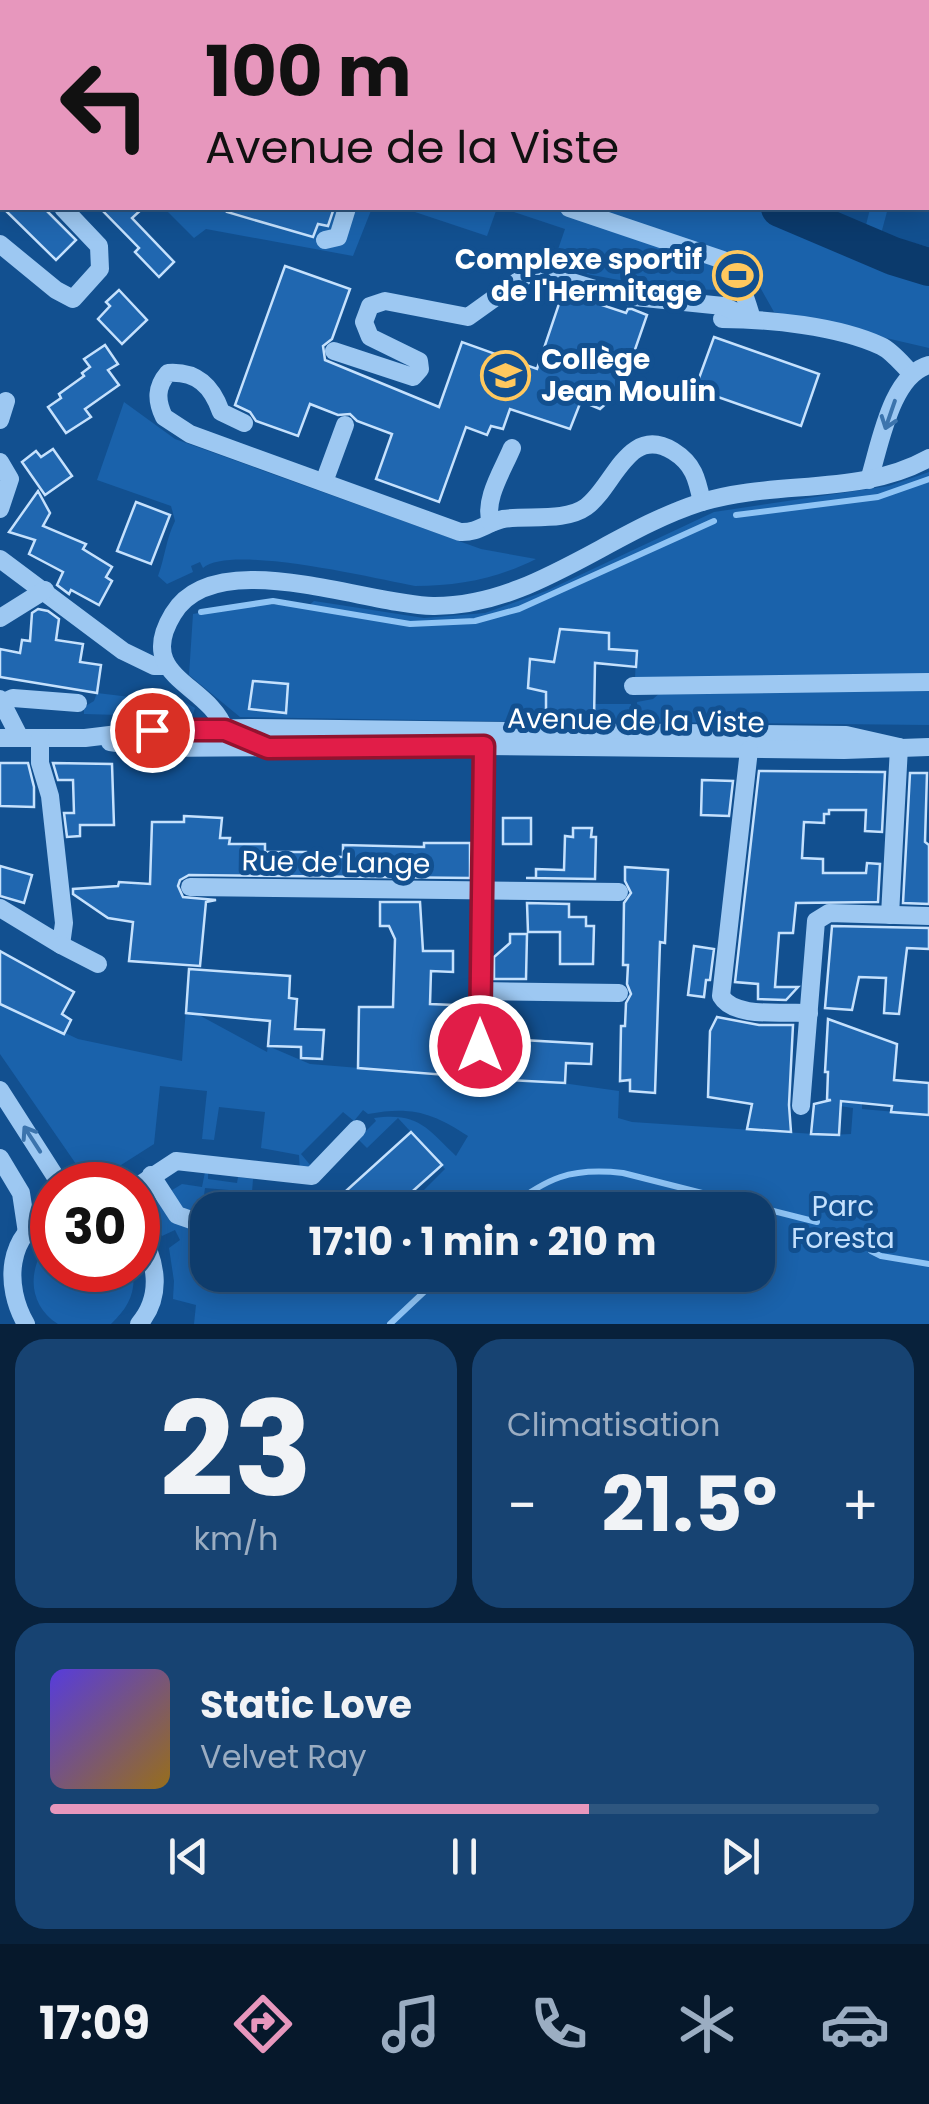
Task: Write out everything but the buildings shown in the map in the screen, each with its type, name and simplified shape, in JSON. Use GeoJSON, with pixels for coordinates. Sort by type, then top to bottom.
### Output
{"type":"FeatureCollection","features":[{"type":"Feature","properties":{"kind":"street"},"geometry":{"type":"LineString","coordinates":[[0,244],[56,290],[73,298],[100,268],[98,246],[65,210]]}},
{"type":"Feature","properties":{"kind":"street"},"geometry":{"type":"LineString","coordinates":[[325,240],[338,237],[346,210]]}},
{"type":"Feature","properties":{"kind":"street"},"geometry":{"type":"LineString","coordinates":[[574,210],[722,260],[743,289],[752,319]]}},
{"type":"Feature","properties":{"kind":"street"},"geometry":{"type":"LineString","coordinates":[[334,351],[413,378],[420,368],[419,361],[370,337],[364,322],[370,306],[385,301],[468,317],[528,274],[539,272],[616,295],[723,306],[752,319]]}},
{"type":"Feature","properties":{"kind":"street"},"geometry":{"type":"LineString","coordinates":[[722,319],[814,328],[878,345],[910,372]]}},
{"type":"Feature","properties":{"kind":"street"},"geometry":{"type":"LineString","coordinates":[[869,480],[899,388],[910,372],[929,364]]}},
{"type":"Feature","properties":{"kind":"street"},"geometry":{"type":"LineString","coordinates":[[244,422],[221,412],[208,386],[195,376],[168,373],[160,383],[160,407],[174,425],[460,532],[585,508],[626,456],[652,444],[668,448],[686,460],[694,470],[702,502]]}},
{"type":"Feature","properties":{"kind":"street"},"geometry":{"type":"LineString","coordinates":[[0,420],[6,401]]}},
{"type":"Feature","properties":{"kind":"street"},"geometry":{"type":"LineString","coordinates":[[324,482],[345,425]]}},
{"type":"Feature","properties":{"kind":"street"},"geometry":{"type":"LineString","coordinates":[[492,523],[490,502],[512,448]]}},
{"type":"Feature","properties":{"kind":"street"},"geometry":{"type":"LineString","coordinates":[[225,730],[215,708],[165,666],[163,641],[173,612],[196,591],[212,584],[256,579],[422,605],[482,600],[526,586],[702,502],[869,480],[929,458]]}},
{"type":"Feature","properties":{"kind":"street"},"geometry":{"type":"LineString","coordinates":[[0,462],[10,479],[0,509]]}},
{"type":"Feature","properties":{"kind":"street"},"geometry":{"type":"LineString","coordinates":[[0,559],[124,651],[154,666],[165,666]]}},
{"type":"Feature","properties":{"kind":"street"},"geometry":{"type":"LineString","coordinates":[[0,618],[45,590]]}},
{"type":"Feature","properties":{"kind":"street"},"geometry":{"type":"LineString","coordinates":[[633,686],[929,682]]}},
{"type":"Feature","properties":{"kind":"street"},"geometry":{"type":"LineString","coordinates":[[20,738],[1,701],[13,698],[78,702]]}},
{"type":"Feature","properties":{"kind":"street"},"geometry":{"type":"LineString","coordinates":[[0,738],[85,738],[152,730],[846,735],[899,747],[890,915]]}},
{"type":"Feature","properties":{"kind":"street"},"geometry":{"type":"LineString","coordinates":[[191,748],[213,742],[225,730]]}},
{"type":"Feature","properties":{"kind":"street","name":"Avenue de la Viste"},"geometry":{"type":"LineString","coordinates":[[225,730],[268,748],[929,748]]}},
{"type":"Feature","properties":{"kind":"street"},"geometry":{"type":"LineString","coordinates":[[40,738],[40,763],[51,804],[64,923],[61,946]]}},
{"type":"Feature","properties":{"kind":"street"},"geometry":{"type":"LineString","coordinates":[[85,738],[152,748],[268,748]]}},
{"type":"Feature","properties":{"kind":"street"},"geometry":{"type":"LineString","coordinates":[[480,1073],[484,746]]}},
{"type":"Feature","properties":{"kind":"street"},"geometry":{"type":"LineString","coordinates":[[749,750],[720,996],[736,1009],[809,1012]]}},
{"type":"Feature","properties":{"kind":"street","name":"Rue de Lange"},"geometry":{"type":"LineString","coordinates":[[190,887],[619,892]]}},
{"type":"Feature","properties":{"kind":"street"},"geometry":{"type":"LineString","coordinates":[[0,908],[98,964]]}},
{"type":"Feature","properties":{"kind":"street"},"geometry":{"type":"LineString","coordinates":[[801,1106],[816,922],[829,913],[929,916]]}},
{"type":"Feature","properties":{"kind":"street"},"geometry":{"type":"LineString","coordinates":[[480,991],[619,994]]}},
{"type":"Feature","properties":{"kind":"street"},"geometry":{"type":"LineString","coordinates":[[0,1090],[46,1162]]}},
{"type":"Feature","properties":{"kind":"street"},"geometry":{"type":"LineString","coordinates":[[160,1170],[181,1161],[304,1178],[317,1172],[357,1129]]}},
{"type":"Feature","properties":{"kind":"street"},"geometry":{"type":"LineString","coordinates":[[0,1158],[21,1192],[26,1233]]}},
{"type":"Feature","properties":{"kind":"street"},"geometry":{"type":"LineString","coordinates":[[160,1197],[177,1215],[190,1219]]}},
{"type":"Feature","properties":{"kind":"street"},"geometry":{"type":"LineString","coordinates":[[26,1324],[16,1306],[6,1269],[30,1230]]}},
{"type":"Feature","properties":{"kind":"street"},"geometry":{"type":"LineString","coordinates":[[139,1324],[154,1292]]}},
{"type":"Feature","properties":{"kind":"street"},"geometry":{"type":"LineString","coordinates":[[0,1318],[26,1324]]}},
{"type":"Feature","properties":{"kind":"green space"},"geometry":{"type":"Polygon","coordinates":[[[166,210],[371,210],[353,256],[206,229],[194,238],[166,210]]]}},
{"type":"Feature","properties":{"kind":"green space","name":"Complexe sportif de l'Hermitage"},"geometry":{"type":"Polygon","coordinates":[[[409,210],[496,210],[487,236],[409,210]]]}},
{"type":"Feature","properties":{"kind":"green space","name":"Complexe sportif de l'Hermitage"},"geometry":{"type":"Polygon","coordinates":[[[508,210],[771,210],[929,274],[929,348],[774,312],[757,282],[739,288],[687,289],[552,267],[565,229],[508,210]]]}},
{"type":"Feature","properties":{"kind":"green space"},"geometry":{"type":"Polygon","coordinates":[[[870,210],[887,210],[881,234],[929,247],[929,255],[864,233],[870,210]]]}},
{"type":"Feature","properties":{"kind":"green space"},"geometry":{"type":"Polygon","coordinates":[[[124,402],[175,439],[481,549],[536,559],[506,572],[447,585],[415,586],[336,570],[242,560],[203,568],[200,562],[191,566],[193,572],[167,584],[158,576],[175,521],[171,506],[97,480],[124,402]]]}},
{"type":"Feature","properties":{"kind":"green space"},"geometry":{"type":"Polygon","coordinates":[[[929,472],[929,677],[635,680],[636,651],[609,649],[608,633],[561,629],[556,663],[530,660],[529,675],[546,692],[545,722],[240,717],[189,675],[193,614],[251,603],[307,607],[314,601],[424,618],[485,613],[546,591],[714,512],[889,486],[929,472]]]}},
{"type":"Feature","properties":{"kind":"green space"},"geometry":{"type":"Polygon","coordinates":[[[929,687],[929,725],[638,722],[637,702],[653,699],[661,692],[929,687]]]}},
{"type":"Feature","properties":{"kind":"green space"},"geometry":{"type":"Polygon","coordinates":[[[162,689],[195,708],[192,717],[84,714],[84,707],[94,701],[97,693],[155,700],[162,689]]]}},
{"type":"Feature","properties":{"kind":"green space"},"geometry":{"type":"Polygon","coordinates":[[[595,704],[631,704],[632,722],[594,723],[595,704]]]}},
{"type":"Feature","properties":{"kind":"green space","name":"Parc Foresta"},"geometry":{"type":"Polygon","coordinates":[[[0,1002],[78,1039],[182,1061],[186,1008],[267,1052],[268,1046],[310,1064],[471,1077],[473,1081],[548,1081],[619,1091],[618,1118],[632,1122],[829,1135],[851,1134],[853,1108],[833,1105],[839,1101],[862,1103],[862,1109],[929,1115],[929,1324],[194,1324],[196,1305],[173,1299],[169,1248],[180,1240],[175,1230],[162,1236],[160,1233],[160,1197],[190,1222],[190,1292],[775,1292],[775,1192],[422,1192],[445,1169],[398,1118],[367,1148],[358,1139],[376,1121],[374,1118],[401,1117],[421,1124],[456,1156],[468,1136],[443,1121],[409,1111],[368,1114],[363,1110],[354,1121],[343,1112],[301,1154],[311,1166],[300,1171],[299,1155],[261,1148],[265,1112],[219,1107],[214,1140],[202,1139],[207,1091],[160,1086],[154,1144],[126,1162],[75,1162],[0,1054],[0,1002]]]}},
{"type":"Feature","properties":{"kind":"green space"},"geometry":{"type":"Polygon","coordinates":[[[205,1172],[208,1179],[237,1183],[238,1177],[253,1179],[252,1192],[205,1188],[204,1192],[190,1192],[190,1214],[169,1192],[182,1184],[202,1187],[205,1172]]]}},
{"type":"Feature","properties":{"kind":"green space"},"geometry":{"type":"Polygon","coordinates":[[[35,1292],[132,1292],[111,1324],[58,1324],[35,1292]]]}},
{"type":"Feature","properties":{"kind":"waterway"},"geometry":{"type":"LineString","coordinates":[[785,210],[929,267]]}},
{"type":"Feature","properties":{"kind":"waterway"},"geometry":{"type":"LineString","coordinates":[[736,515],[878,497],[929,479]]}},
{"type":"Feature","properties":{"kind":"waterway"},"geometry":{"type":"LineString","coordinates":[[201,612],[273,601],[410,624],[475,621],[519,609],[714,521]]}},
{"type":"Feature","properties":{"kind":"waterway"},"geometry":{"type":"LineString","coordinates":[[531,1192],[560,1177],[588,1172],[623,1173],[698,1192]]}},
{"type":"Feature","properties":{"kind":"waterway"},"geometry":{"type":"LineString","coordinates":[[775,1211],[817,1222]]}},
{"type":"Feature","properties":{"kind":"waterway"},"geometry":{"type":"LineString","coordinates":[[871,1251],[929,1264]]}},
{"type":"Feature","properties":{"kind":"waterway"},"geometry":{"type":"LineString","coordinates":[[390,1324],[424,1292]]}},
{"type":"Feature","properties":{"kind":"place","name":"Complexe sportif de l'Hermitage"},"geometry":{"type":"Point","coordinates":[737,275]}},
{"type":"Feature","properties":{"kind":"place","name":"Collège Jean Moulin"},"geometry":{"type":"Point","coordinates":[506,375]}},
{"type":"Feature","properties":{"kind":"route"},"geometry":{"type":"LineString","coordinates":[[152,730],[225,730],[268,748],[484,746],[480,1046]]}}]}
